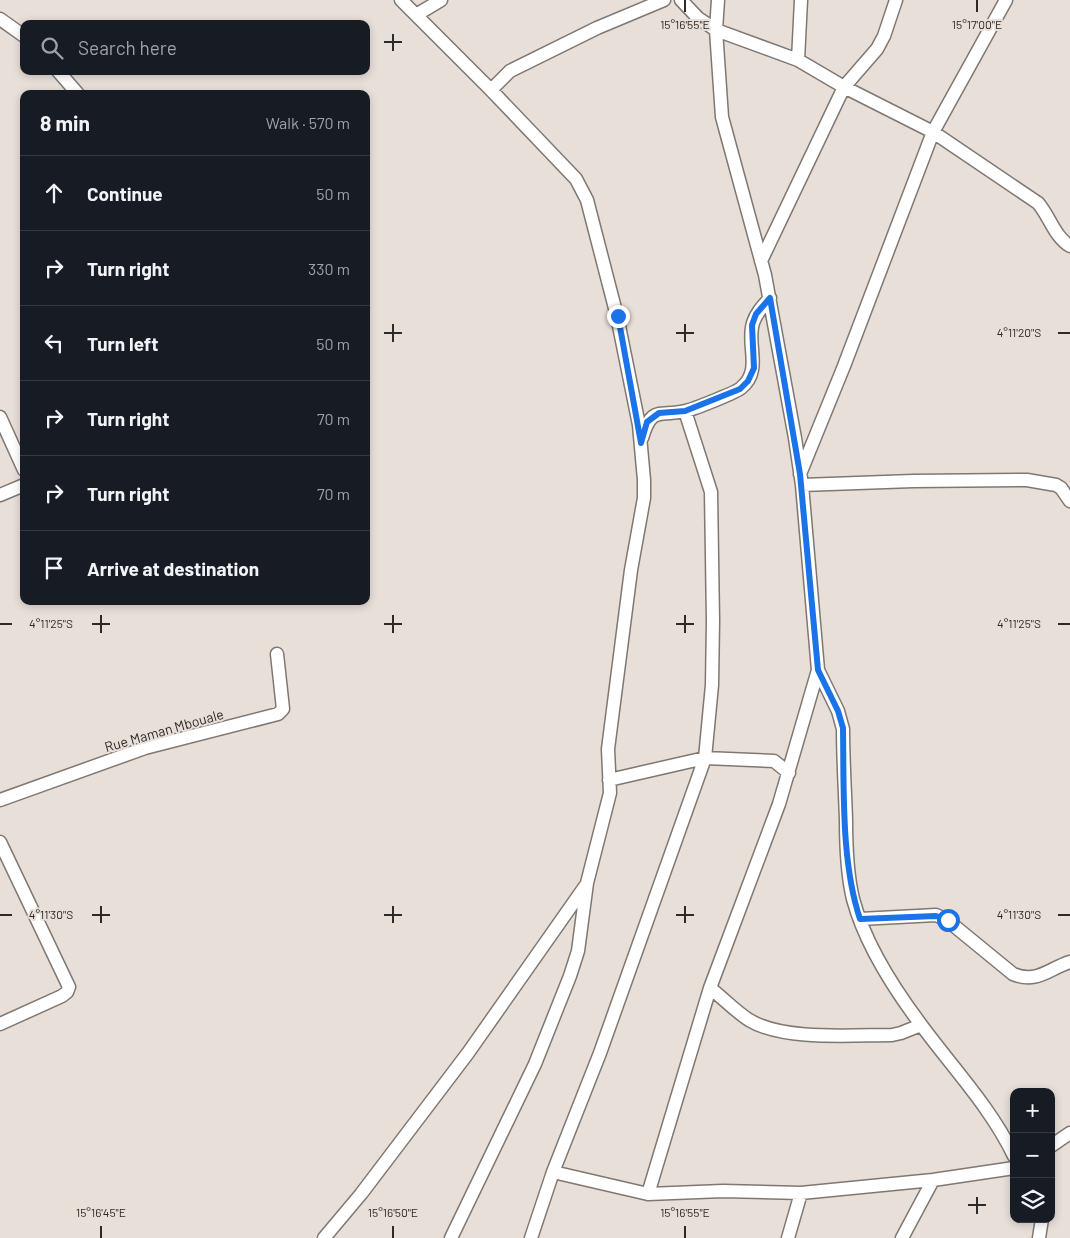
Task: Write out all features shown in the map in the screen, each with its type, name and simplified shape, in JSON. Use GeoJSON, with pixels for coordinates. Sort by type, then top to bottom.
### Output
{"type":"FeatureCollection","features":[{"type":"Feature","properties":{"kind":"street"},"geometry":{"type":"LineString","coordinates":[[401,0],[576,179],[587,200],[618,316],[641,443],[644,480],[644,498],[631,570],[608,749],[610,793],[587,883],[578,951],[535,1064],[451,1238]]}},
{"type":"Feature","properties":{"kind":"street"},"geometry":{"type":"LineString","coordinates":[[416,15],[440,0]]}},
{"type":"Feature","properties":{"kind":"street"},"geometry":{"type":"LineString","coordinates":[[491,90],[510,70],[597,28],[664,0]]}},
{"type":"Feature","properties":{"kind":"street"},"geometry":{"type":"LineString","coordinates":[[680,0],[698,18],[716,30],[798,60],[844,87],[932,132],[1038,203],[1061,240],[1070,246]]}},
{"type":"Feature","properties":{"kind":"street"},"geometry":{"type":"LineString","coordinates":[[648,1194],[710,988],[780,804],[818,670],[801,480],[770,298],[723,123],[716,30],[718,0]]}},
{"type":"Feature","properties":{"kind":"street"},"geometry":{"type":"LineString","coordinates":[[798,60],[801,0]]}},
{"type":"Feature","properties":{"kind":"street"},"geometry":{"type":"LineString","coordinates":[[761,261],[844,87],[877,49],[884,36],[896,0]]}},
{"type":"Feature","properties":{"kind":"street"},"geometry":{"type":"LineString","coordinates":[[801,480],[932,132],[1006,0]]}},
{"type":"Feature","properties":{"kind":"street"},"geometry":{"type":"LineString","coordinates":[[0,19],[20,33]]}},
{"type":"Feature","properties":{"kind":"street"},"geometry":{"type":"LineString","coordinates":[[61,75],[75,90]]}},
{"type":"Feature","properties":{"kind":"street"},"geometry":{"type":"LineString","coordinates":[[641,443],[647,422],[659,413],[685,411],[740,389],[748,381],[754,368],[752,325],[756,314],[770,298]]}},
{"type":"Feature","properties":{"kind":"street"},"geometry":{"type":"LineString","coordinates":[[531,1238],[553,1172],[600,1053],[705,758],[712,684],[711,492],[685,411]]}},
{"type":"Feature","properties":{"kind":"street"},"geometry":{"type":"LineString","coordinates":[[0,417],[20,461]]}},
{"type":"Feature","properties":{"kind":"street"},"geometry":{"type":"LineString","coordinates":[[801,480],[1027,480],[1056,485],[1061,488],[1070,501]]}},
{"type":"Feature","properties":{"kind":"street"},"geometry":{"type":"LineString","coordinates":[[0,495],[20,487]]}},
{"type":"Feature","properties":{"kind":"street","name":"Rue Maman Mbouale"},"geometry":{"type":"LineString","coordinates":[[0,800],[145,748],[278,714],[283,709],[277,654]]}},
{"type":"Feature","properties":{"kind":"street"},"geometry":{"type":"LineString","coordinates":[[818,670],[838,711],[843,728],[848,864],[854,900],[865,934],[875,954],[921,1024],[980,1100],[1010,1149]]}},
{"type":"Feature","properties":{"kind":"street"},"geometry":{"type":"LineString","coordinates":[[609,780],[705,758],[774,761],[789,773]]}},
{"type":"Feature","properties":{"kind":"street"},"geometry":{"type":"LineString","coordinates":[[0,842],[69,987],[62,996],[0,1024]]}},
{"type":"Feature","properties":{"kind":"street"},"geometry":{"type":"LineString","coordinates":[[324,1238],[361,1194],[468,1053],[587,883]]}},
{"type":"Feature","properties":{"kind":"street"},"geometry":{"type":"LineString","coordinates":[[860,919],[936,916],[948,920],[1014,974],[1022,978],[1031,979],[1070,962]]}},
{"type":"Feature","properties":{"kind":"street"},"geometry":{"type":"LineString","coordinates":[[710,988],[748,1019],[780,1032],[892,1035],[921,1024]]}},
{"type":"Feature","properties":{"kind":"street"},"geometry":{"type":"LineString","coordinates":[[1055,1143],[1070,1133]]}},
{"type":"Feature","properties":{"kind":"street"},"geometry":{"type":"LineString","coordinates":[[553,1172],[648,1194],[722,1191],[800,1193],[933,1180],[1010,1169]]}},
{"type":"Feature","properties":{"kind":"street"},"geometry":{"type":"LineString","coordinates":[[902,1238],[933,1180]]}},
{"type":"Feature","properties":{"kind":"street"},"geometry":{"type":"LineString","coordinates":[[788,1238],[800,1193]]}},
{"type":"Feature","properties":{"kind":"street"},"geometry":{"type":"LineString","coordinates":[[1039,1238],[1041,1223]]}},
{"type":"Feature","properties":{"kind":"route"},"geometry":{"type":"LineString","coordinates":[[618,316],[641,443],[647,422],[659,413],[685,411],[740,389],[748,381],[754,368],[752,325],[756,314],[770,298],[802,485],[818,670],[833,699],[843,728],[846,844],[854,900],[860,919],[936,916],[948,920]]}}]}
